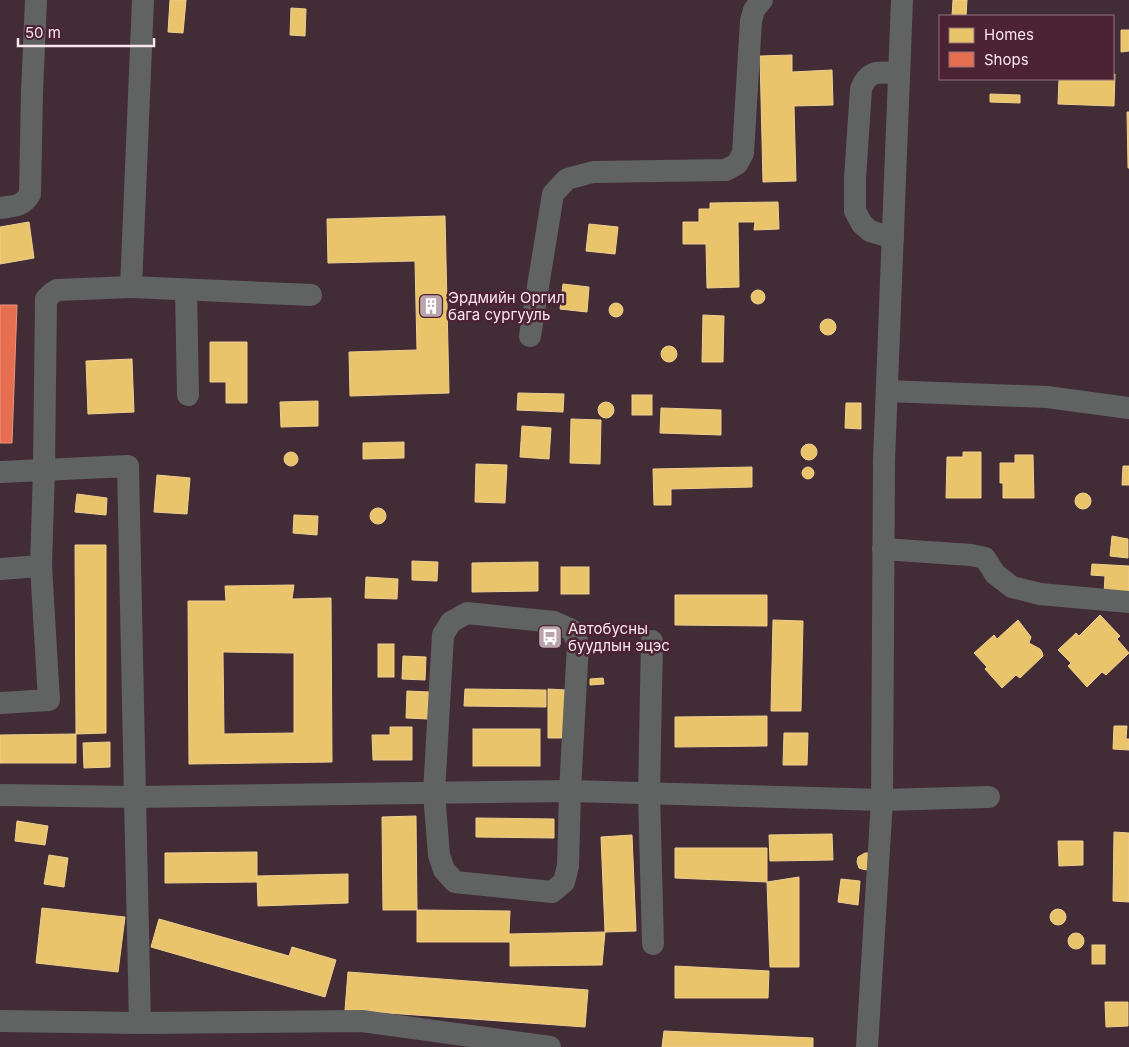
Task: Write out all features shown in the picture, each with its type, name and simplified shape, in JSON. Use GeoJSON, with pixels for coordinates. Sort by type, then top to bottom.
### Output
{"type":"FeatureCollection","features":[{"type":"Feature","properties":{"kind":"street"},"geometry":{"type":"LineString","coordinates":[[0,208],[22,204],[30,194],[36,0]]}},
{"type":"Feature","properties":{"kind":"street"},"geometry":{"type":"LineString","coordinates":[[131,287],[142,0]]}},
{"type":"Feature","properties":{"kind":"street"},"geometry":{"type":"LineString","coordinates":[[530,336],[553,194],[567,179],[593,172],[726,170],[737,164],[743,153],[752,21],[754,10],[762,0]]}},
{"type":"Feature","properties":{"kind":"street"},"geometry":{"type":"LineString","coordinates":[[867,1047],[882,800],[884,461],[902,0]]}},
{"type":"Feature","properties":{"kind":"street"},"geometry":{"type":"LineString","coordinates":[[893,238],[870,231],[862,224],[855,211],[855,178],[861,89],[864,81],[868,76],[876,72],[899,73]]}},
{"type":"Feature","properties":{"kind":"street"},"geometry":{"type":"LineString","coordinates":[[0,703],[49,700],[41,566],[46,299],[57,290],[131,287],[311,295]]}},
{"type":"Feature","properties":{"kind":"street"},"geometry":{"type":"LineString","coordinates":[[186,290],[188,395]]}},
{"type":"Feature","properties":{"kind":"street"},"geometry":{"type":"LineString","coordinates":[[887,391],[1047,397],[1129,408]]}},
{"type":"Feature","properties":{"kind":"street"},"geometry":{"type":"LineString","coordinates":[[0,472],[128,466],[140,1023]]}},
{"type":"Feature","properties":{"kind":"street"},"geometry":{"type":"LineString","coordinates":[[883,548],[971,555],[985,558],[995,574],[1012,586],[1040,594],[1129,602]]}},
{"type":"Feature","properties":{"kind":"street"},"geometry":{"type":"LineString","coordinates":[[0,569],[41,566]]}},
{"type":"Feature","properties":{"kind":"street"},"geometry":{"type":"LineString","coordinates":[[467,613],[554,622],[572,630],[578,644],[570,791],[568,866],[564,882],[552,892],[455,882],[444,870],[439,855],[434,793],[443,635],[450,622],[467,613]]}},
{"type":"Feature","properties":{"kind":"street"},"geometry":{"type":"LineString","coordinates":[[652,641],[649,794],[653,944]]}},
{"type":"Feature","properties":{"kind":"street"},"geometry":{"type":"LineString","coordinates":[[0,795],[134,797],[570,791],[882,800],[989,797]]}},
{"type":"Feature","properties":{"kind":"street"},"geometry":{"type":"LineString","coordinates":[[0,1020],[140,1023],[362,1021],[550,1047]]}},
{"type":"Feature","properties":{"kind":"building: Homes"},"geometry":{"type":"Polygon","coordinates":[[[170,0],[186,0],[183,33],[168,32],[170,0]]]}},
{"type":"Feature","properties":{"kind":"building: Homes"},"geometry":{"type":"Polygon","coordinates":[[[953,0],[967,0],[966,15],[952,15],[953,0]]]}},
{"type":"Feature","properties":{"kind":"building: Homes"},"geometry":{"type":"Polygon","coordinates":[[[291,8],[306,9],[305,36],[290,35],[291,8]]]}},
{"type":"Feature","properties":{"kind":"building: Homes"},"geometry":{"type":"Polygon","coordinates":[[[1121,30],[1129,30],[1129,51],[1121,52],[1121,30]]]}},
{"type":"Feature","properties":{"kind":"building: Homes"},"geometry":{"type":"Polygon","coordinates":[[[792,55],[792,72],[832,70],[833,105],[794,106],[796,181],[763,182],[760,56],[792,55]]]}},
{"type":"Feature","properties":{"kind":"building: Homes"},"geometry":{"type":"Polygon","coordinates":[[[1115,74],[1114,106],[1058,104],[1059,80],[1114,80],[1115,74]]]}},
{"type":"Feature","properties":{"kind":"building: Homes"},"geometry":{"type":"Polygon","coordinates":[[[990,94],[1020,95],[1020,103],[990,102],[990,94]]]}},
{"type":"Feature","properties":{"kind":"building: Homes"},"geometry":{"type":"Polygon","coordinates":[[[1127,112],[1129,112],[1129,168],[1128,168],[1127,112]]]}},
{"type":"Feature","properties":{"kind":"building: Homes"},"geometry":{"type":"Polygon","coordinates":[[[778,202],[779,229],[754,230],[755,222],[738,222],[739,287],[707,288],[706,244],[683,244],[683,222],[699,222],[699,209],[710,209],[710,203],[778,202]]]}},
{"type":"Feature","properties":{"kind":"building: Homes","name":"Эрдмийн Оргил бага сургууль"},"geometry":{"type":"Polygon","coordinates":[[[445,216],[449,393],[350,396],[349,352],[417,350],[415,261],[328,263],[327,219],[445,216]]]}},
{"type":"Feature","properties":{"kind":"building: Homes"},"geometry":{"type":"Polygon","coordinates":[[[29,222],[34,258],[0,264],[0,227],[29,222]]]}},
{"type":"Feature","properties":{"kind":"building: Homes"},"geometry":{"type":"Polygon","coordinates":[[[589,224],[618,227],[615,254],[586,251],[589,224]]]}},
{"type":"Feature","properties":{"kind":"building: Homes"},"geometry":{"type":"Polygon","coordinates":[[[563,284],[589,287],[587,312],[560,309],[563,284]]]}},
{"type":"Feature","properties":{"kind":"building: Homes"},"geometry":{"type":"Polygon","coordinates":[[[755,290],[761,290],[765,297],[761,304],[755,304],[751,300],[751,294],[755,290]]]}},
{"type":"Feature","properties":{"kind":"building: Homes"},"geometry":{"type":"Polygon","coordinates":[[[613,303],[619,303],[623,310],[619,317],[613,317],[609,313],[609,307],[613,303]]]}},
{"type":"Feature","properties":{"kind":"building: Homes"},"geometry":{"type":"Polygon","coordinates":[[[703,315],[724,316],[723,362],[702,362],[703,315]]]}},
{"type":"Feature","properties":{"kind":"building: Homes"},"geometry":{"type":"Polygon","coordinates":[[[828,319],[834,321],[836,327],[834,333],[828,335],[822,333],[820,327],[822,321],[828,319]]]}},
{"type":"Feature","properties":{"kind":"building: Homes"},"geometry":{"type":"Polygon","coordinates":[[[210,342],[247,342],[247,403],[226,403],[226,382],[210,382],[210,342]]]}},
{"type":"Feature","properties":{"kind":"building: Homes"},"geometry":{"type":"Polygon","coordinates":[[[669,346],[675,348],[677,354],[675,360],[669,362],[663,360],[661,354],[663,348],[669,346]]]}},
{"type":"Feature","properties":{"kind":"building: Homes"},"geometry":{"type":"Polygon","coordinates":[[[132,359],[134,412],[88,414],[86,361],[132,359]]]}},
{"type":"Feature","properties":{"kind":"building: Homes"},"geometry":{"type":"Polygon","coordinates":[[[518,393],[564,394],[563,412],[517,410],[518,393]]]}},
{"type":"Feature","properties":{"kind":"building: Homes"},"geometry":{"type":"Polygon","coordinates":[[[632,395],[652,395],[652,415],[632,415],[632,395]]]}},
{"type":"Feature","properties":{"kind":"building: Homes"},"geometry":{"type":"Polygon","coordinates":[[[318,401],[318,426],[281,427],[280,402],[318,401]]]}},
{"type":"Feature","properties":{"kind":"building: Homes"},"geometry":{"type":"Polygon","coordinates":[[[603,402],[609,402],[614,407],[612,416],[603,418],[598,413],[598,407],[603,402]]]}},
{"type":"Feature","properties":{"kind":"building: Homes"},"geometry":{"type":"Polygon","coordinates":[[[846,403],[861,403],[861,429],[845,428],[846,403]]]}},
{"type":"Feature","properties":{"kind":"building: Homes"},"geometry":{"type":"Polygon","coordinates":[[[661,408],[721,410],[721,435],[660,433],[661,408]]]}},
{"type":"Feature","properties":{"kind":"building: Homes"},"geometry":{"type":"Polygon","coordinates":[[[571,419],[601,420],[600,464],[570,463],[571,419]]]}},
{"type":"Feature","properties":{"kind":"building: Homes"},"geometry":{"type":"Polygon","coordinates":[[[522,426],[551,428],[549,459],[520,457],[522,426]]]}},
{"type":"Feature","properties":{"kind":"building: Homes"},"geometry":{"type":"Polygon","coordinates":[[[404,442],[404,458],[363,459],[363,443],[404,442]]]}},
{"type":"Feature","properties":{"kind":"building: Homes"},"geometry":{"type":"Polygon","coordinates":[[[809,444],[815,446],[817,452],[815,458],[809,460],[803,458],[801,452],[803,446],[809,444]]]}},
{"type":"Feature","properties":{"kind":"building: Homes"},"geometry":{"type":"Polygon","coordinates":[[[288,452],[294,452],[298,459],[294,466],[288,466],[284,462],[284,456],[288,452]]]}},
{"type":"Feature","properties":{"kind":"building: Homes"},"geometry":{"type":"Polygon","coordinates":[[[963,452],[981,452],[981,498],[946,498],[947,457],[963,457],[963,452]]]}},
{"type":"Feature","properties":{"kind":"building: Homes"},"geometry":{"type":"Polygon","coordinates":[[[1015,455],[1033,455],[1034,498],[1003,498],[1003,483],[1000,483],[1000,463],[1015,463],[1015,455]]]}},
{"type":"Feature","properties":{"kind":"building: Homes"},"geometry":{"type":"Polygon","coordinates":[[[476,464],[507,465],[505,503],[475,502],[476,464]]]}},
{"type":"Feature","properties":{"kind":"building: Homes"},"geometry":{"type":"Polygon","coordinates":[[[1123,466],[1129,466],[1129,485],[1122,485],[1123,466]]]}},
{"type":"Feature","properties":{"kind":"building: Homes"},"geometry":{"type":"Polygon","coordinates":[[[752,467],[752,487],[671,489],[671,505],[654,505],[653,469],[752,467]]]}},
{"type":"Feature","properties":{"kind":"building: Homes"},"geometry":{"type":"Polygon","coordinates":[[[806,467],[810,467],[814,473],[810,479],[806,479],[802,475],[802,471],[806,467]]]}},
{"type":"Feature","properties":{"kind":"building: Homes"},"geometry":{"type":"Polygon","coordinates":[[[157,475],[190,478],[187,514],[154,512],[157,475]]]}},
{"type":"Feature","properties":{"kind":"building: Homes"},"geometry":{"type":"Polygon","coordinates":[[[1080,493],[1086,493],[1091,498],[1089,507],[1080,509],[1075,504],[1075,498],[1080,493]]]}},
{"type":"Feature","properties":{"kind":"building: Homes"},"geometry":{"type":"Polygon","coordinates":[[[77,494],[107,498],[106,515],[75,512],[77,494]]]}},
{"type":"Feature","properties":{"kind":"building: Homes"},"geometry":{"type":"Polygon","coordinates":[[[378,508],[386,516],[378,524],[370,516],[378,508]]]}},
{"type":"Feature","properties":{"kind":"building: Homes"},"geometry":{"type":"Polygon","coordinates":[[[294,515],[318,516],[317,535],[293,533],[294,515]]]}},
{"type":"Feature","properties":{"kind":"building: Homes"},"geometry":{"type":"Polygon","coordinates":[[[1112,536],[1128,539],[1128,558],[1110,556],[1112,536]]]}},
{"type":"Feature","properties":{"kind":"building: Homes"},"geometry":{"type":"Polygon","coordinates":[[[75,545],[106,545],[106,733],[76,734],[75,545]]]}},
{"type":"Feature","properties":{"kind":"building: Homes"},"geometry":{"type":"Polygon","coordinates":[[[412,561],[438,562],[437,581],[412,580],[412,561]]]}},
{"type":"Feature","properties":{"kind":"building: Homes"},"geometry":{"type":"Polygon","coordinates":[[[538,562],[538,591],[472,592],[472,563],[538,562]]]}},
{"type":"Feature","properties":{"kind":"building: Homes"},"geometry":{"type":"Polygon","coordinates":[[[1092,564],[1129,566],[1129,595],[1104,594],[1105,576],[1091,575],[1092,564]]]}},
{"type":"Feature","properties":{"kind":"building: Homes"},"geometry":{"type":"Polygon","coordinates":[[[561,567],[589,567],[589,594],[561,594],[561,567]]]}},
{"type":"Feature","properties":{"kind":"building: Homes"},"geometry":{"type":"Polygon","coordinates":[[[366,577],[398,579],[397,599],[365,598],[366,577]]]}},
{"type":"Feature","properties":{"kind":"building: Homes"},"geometry":{"type":"Polygon","coordinates":[[[294,585],[292,599],[331,598],[332,762],[189,764],[188,601],[226,601],[225,586],[294,585]],[[223,652],[224,734],[294,733],[294,653],[223,652]]]}},
{"type":"Feature","properties":{"kind":"building: Homes"},"geometry":{"type":"Polygon","coordinates":[[[675,595],[767,595],[767,626],[675,625],[675,595]]]}},
{"type":"Feature","properties":{"kind":"building: Homes"},"geometry":{"type":"Polygon","coordinates":[[[1100,615],[1120,636],[1117,639],[1129,653],[1106,675],[1102,672],[1087,687],[1068,666],[1071,663],[1058,650],[1076,633],[1079,636],[1100,615]]]}},
{"type":"Feature","properties":{"kind":"building: Homes"},"geometry":{"type":"Polygon","coordinates":[[[773,620],[803,621],[801,711],[771,711],[773,620]]]}},
{"type":"Feature","properties":{"kind":"building: Homes"},"geometry":{"type":"Polygon","coordinates":[[[1018,620],[1031,637],[1029,643],[1040,649],[1043,656],[1020,678],[1016,675],[1002,688],[974,653],[994,635],[997,639],[1018,620]]]}},
{"type":"Feature","properties":{"kind":"building: Homes"},"geometry":{"type":"Polygon","coordinates":[[[378,644],[394,644],[394,677],[378,677],[378,644]]]}},
{"type":"Feature","properties":{"kind":"building: Homes"},"geometry":{"type":"Polygon","coordinates":[[[403,656],[426,657],[425,680],[402,679],[403,656]]]}},
{"type":"Feature","properties":{"kind":"building: Homes"},"geometry":{"type":"Polygon","coordinates":[[[603,678],[604,684],[590,685],[590,679],[603,678]]]}},
{"type":"Feature","properties":{"kind":"building: Homes"},"geometry":{"type":"Polygon","coordinates":[[[465,689],[546,690],[546,707],[464,706],[465,689]]]}},
{"type":"Feature","properties":{"kind":"building: Homes"},"geometry":{"type":"Polygon","coordinates":[[[548,689],[566,690],[565,738],[548,738],[548,689]]]}},
{"type":"Feature","properties":{"kind":"building: Homes"},"geometry":{"type":"Polygon","coordinates":[[[407,691],[430,692],[428,719],[406,718],[407,691]]]}},
{"type":"Feature","properties":{"kind":"building: Homes"},"geometry":{"type":"Polygon","coordinates":[[[767,716],[767,746],[675,747],[675,717],[767,716]]]}},
{"type":"Feature","properties":{"kind":"building: Homes"},"geometry":{"type":"Polygon","coordinates":[[[1114,726],[1127,726],[1126,739],[1129,739],[1129,750],[1113,749],[1114,726]]]}},
{"type":"Feature","properties":{"kind":"building: Homes"},"geometry":{"type":"Polygon","coordinates":[[[390,727],[412,727],[412,760],[373,760],[372,735],[390,735],[390,727]]]}},
{"type":"Feature","properties":{"kind":"building: Homes"},"geometry":{"type":"Polygon","coordinates":[[[473,729],[540,729],[540,766],[473,766],[473,729]]]}},
{"type":"Feature","properties":{"kind":"building: Homes"},"geometry":{"type":"Polygon","coordinates":[[[784,733],[808,733],[807,765],[783,765],[784,733]]]}},
{"type":"Feature","properties":{"kind":"building: Homes"},"geometry":{"type":"Polygon","coordinates":[[[76,734],[76,763],[0,763],[0,735],[76,734]]]}},
{"type":"Feature","properties":{"kind":"building: Homes"},"geometry":{"type":"Polygon","coordinates":[[[110,742],[110,767],[84,768],[83,743],[110,742]]]}},
{"type":"Feature","properties":{"kind":"building: Homes"},"geometry":{"type":"Polygon","coordinates":[[[416,816],[417,910],[383,910],[382,817],[416,816]]]}},
{"type":"Feature","properties":{"kind":"building: Homes"},"geometry":{"type":"Polygon","coordinates":[[[476,818],[554,819],[554,838],[476,837],[476,818]]]}},
{"type":"Feature","properties":{"kind":"building: Homes"},"geometry":{"type":"Polygon","coordinates":[[[17,821],[48,826],[45,845],[15,841],[17,821]]]}},
{"type":"Feature","properties":{"kind":"building: Homes"},"geometry":{"type":"Polygon","coordinates":[[[1114,832],[1129,833],[1129,902],[1113,901],[1114,832]]]}},
{"type":"Feature","properties":{"kind":"building: Homes"},"geometry":{"type":"Polygon","coordinates":[[[832,834],[833,860],[770,861],[769,835],[832,834]]]}},
{"type":"Feature","properties":{"kind":"building: Homes"},"geometry":{"type":"Polygon","coordinates":[[[632,835],[636,931],[605,932],[601,837],[632,835]]]}},
{"type":"Feature","properties":{"kind":"building: Homes"},"geometry":{"type":"Polygon","coordinates":[[[1058,841],[1083,841],[1083,865],[1059,866],[1058,841]]]}},
{"type":"Feature","properties":{"kind":"building: Homes"},"geometry":{"type":"Polygon","coordinates":[[[675,848],[767,848],[767,882],[675,878],[675,848]]]}},
{"type":"Feature","properties":{"kind":"building: Homes"},"geometry":{"type":"Polygon","coordinates":[[[257,852],[257,882],[165,883],[165,853],[257,852]]]}},
{"type":"Feature","properties":{"kind":"building: Homes"},"geometry":{"type":"Polygon","coordinates":[[[868,853],[867,870],[859,868],[857,862],[858,857],[868,853]]]}},
{"type":"Feature","properties":{"kind":"building: Homes"},"geometry":{"type":"Polygon","coordinates":[[[49,855],[68,858],[64,887],[44,884],[49,855]]]}},
{"type":"Feature","properties":{"kind":"building: Homes"},"geometry":{"type":"Polygon","coordinates":[[[348,874],[348,903],[258,906],[257,876],[348,874]]]}},
{"type":"Feature","properties":{"kind":"building: Homes"},"geometry":{"type":"Polygon","coordinates":[[[799,877],[799,967],[770,967],[767,882],[799,877]]]}},
{"type":"Feature","properties":{"kind":"building: Homes"},"geometry":{"type":"Polygon","coordinates":[[[841,879],[860,881],[858,905],[838,902],[841,879]]]}},
{"type":"Feature","properties":{"kind":"building: Homes"},"geometry":{"type":"Polygon","coordinates":[[[42,908],[125,917],[118,972],[36,963],[42,908]]]}},
{"type":"Feature","properties":{"kind":"building: Homes"},"geometry":{"type":"Polygon","coordinates":[[[1058,909],[1064,911],[1066,917],[1064,923],[1058,925],[1052,923],[1050,917],[1052,911],[1058,909]]]}},
{"type":"Feature","properties":{"kind":"building: Homes"},"geometry":{"type":"Polygon","coordinates":[[[417,910],[510,911],[509,934],[605,932],[602,965],[510,966],[510,942],[417,942],[417,910]]]}},
{"type":"Feature","properties":{"kind":"building: Homes"},"geometry":{"type":"Polygon","coordinates":[[[159,919],[289,956],[292,947],[336,960],[325,997],[151,947],[159,919]]]}},
{"type":"Feature","properties":{"kind":"building: Homes"},"geometry":{"type":"Polygon","coordinates":[[[1076,933],[1082,935],[1084,941],[1082,947],[1076,949],[1070,947],[1068,941],[1070,935],[1076,933]]]}},
{"type":"Feature","properties":{"kind":"building: Homes"},"geometry":{"type":"Polygon","coordinates":[[[1092,945],[1105,945],[1105,964],[1092,964],[1092,945]]]}},
{"type":"Feature","properties":{"kind":"building: Homes"},"geometry":{"type":"Polygon","coordinates":[[[675,966],[769,971],[768,998],[675,998],[675,966]]]}},
{"type":"Feature","properties":{"kind":"building: Homes"},"geometry":{"type":"Polygon","coordinates":[[[348,972],[588,990],[585,1027],[345,1010],[348,972]]]}},
{"type":"Feature","properties":{"kind":"building: Homes"},"geometry":{"type":"Polygon","coordinates":[[[1105,1002],[1128,1002],[1128,1026],[1106,1027],[1105,1002]]]}},
{"type":"Feature","properties":{"kind":"building: Homes"},"geometry":{"type":"Polygon","coordinates":[[[664,1031],[813,1038],[813,1047],[662,1047],[664,1031]]]}},
{"type":"Feature","properties":{"kind":"building: Shops"},"geometry":{"type":"Polygon","coordinates":[[[0,305],[17,305],[12,443],[0,443],[0,305]]]}},
{"type":"Feature","properties":{"kind":"place","name":"Эрдмийн Оргил бага сургууль"},"geometry":{"type":"Point","coordinates":[431,306]}},
{"type":"Feature","properties":{"kind":"place","name":"Автобусны буудлын эцэс"},"geometry":{"type":"Point","coordinates":[550,637]}}]}
